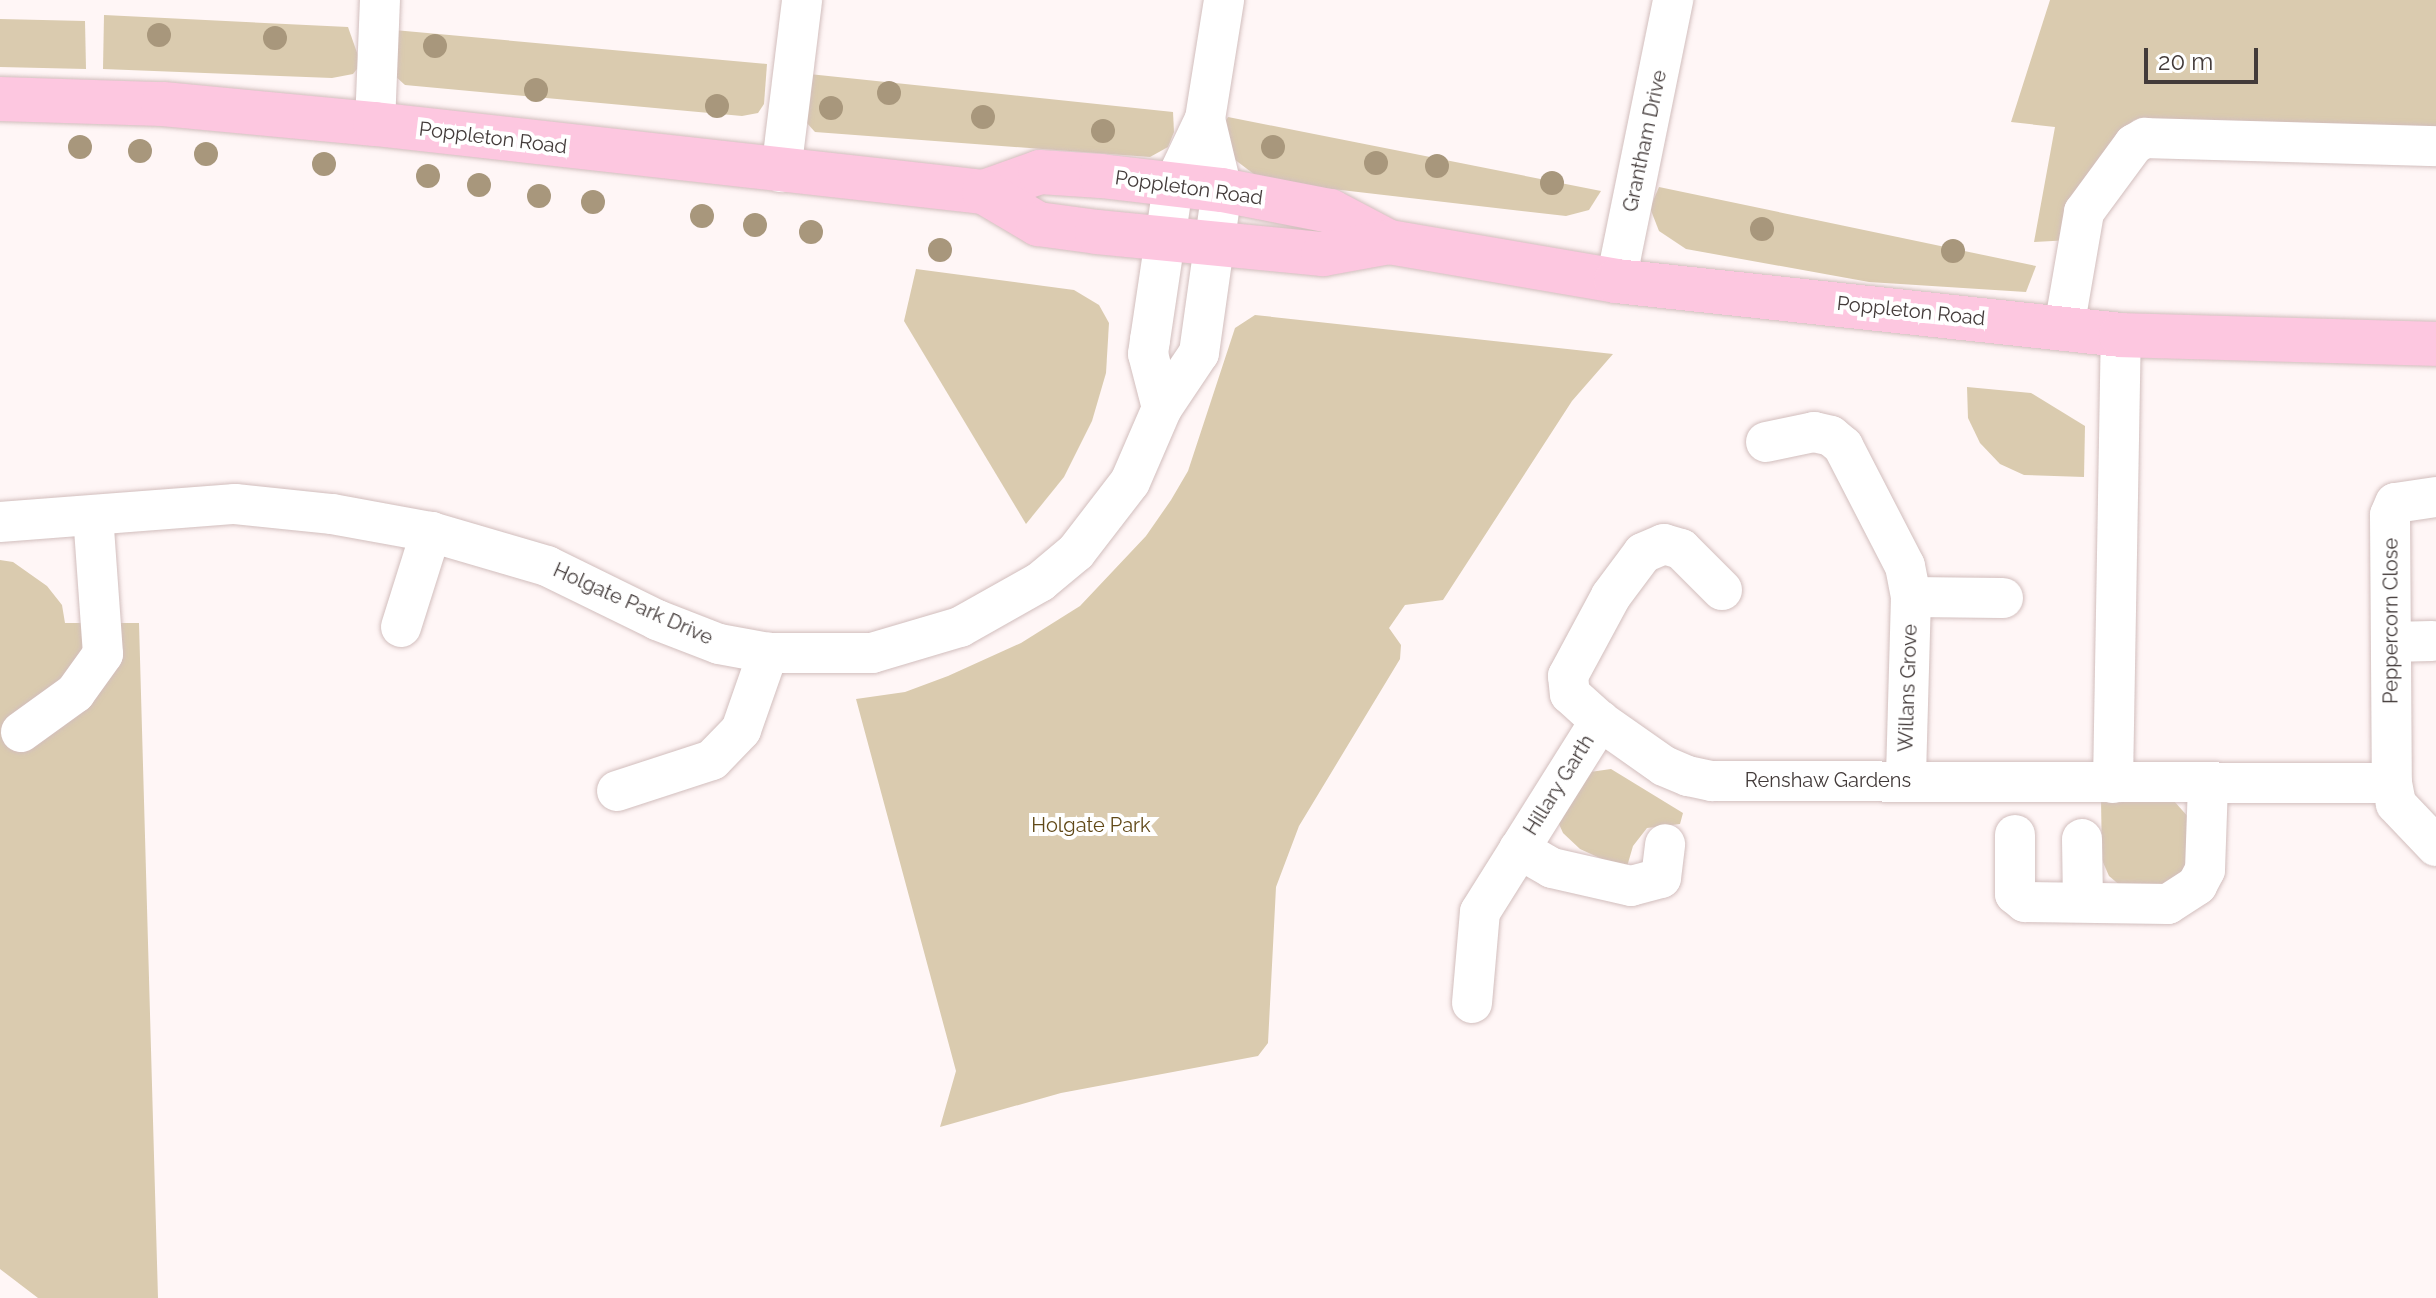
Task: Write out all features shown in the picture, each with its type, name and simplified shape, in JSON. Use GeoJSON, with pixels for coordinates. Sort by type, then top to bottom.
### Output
{"type":"FeatureCollection","features":[{"type":"Feature","properties":{"kind":"main road","name":"Poppleton Road"},"geometry":{"type":"LineString","coordinates":[[0,99],[163,104],[375,124],[781,172],[984,192],[1038,224],[1166,239],[1323,254],[1389,242]]}},
{"type":"Feature","properties":{"kind":"main road","name":"Poppleton Road"},"geometry":{"type":"LineString","coordinates":[[984,192],[1040,172],[1222,190],[1330,211],[1389,242],[1616,281],[2121,335],[2436,344]]}},
{"type":"Feature","properties":{"kind":"street"},"geometry":{"type":"LineString","coordinates":[[375,124],[380,0]]}},
{"type":"Feature","properties":{"kind":"street"},"geometry":{"type":"LineString","coordinates":[[781,172],[802,0]]}},
{"type":"Feature","properties":{"kind":"street"},"geometry":{"type":"LineString","coordinates":[[1162,408],[1148,354],[1173,186],[1205,119],[1224,0]]}},
{"type":"Feature","properties":{"kind":"street","name":"Grantham Drive"},"geometry":{"type":"LineString","coordinates":[[1616,281],[1673,0]]}},
{"type":"Feature","properties":{"kind":"street","name":"Holgate Park Drive"},"geometry":{"type":"LineString","coordinates":[[0,522],[235,504],[431,532],[547,566],[719,644],[768,653],[884,650],[960,627],[1040,582],[1076,552],[1130,482],[1162,408],[1199,353],[1218,243],[1222,190],[1205,119]]}},
{"type":"Feature","properties":{"kind":"street"},"geometry":{"type":"LineString","coordinates":[[2064,328],[2084,212],[2134,144],[2145,138],[2436,146]]}},
{"type":"Feature","properties":{"kind":"street"},"geometry":{"type":"LineString","coordinates":[[2113,783],[2121,335]]}},
{"type":"Feature","properties":{"kind":"street","name":"Willans Grove"},"geometry":{"type":"LineString","coordinates":[[1766,442],[1814,432],[1831,436],[1843,446],[1890,530],[1911,597],[1906,779]]}},
{"type":"Feature","properties":{"kind":"street","name":"Peppercorn Close"},"geometry":{"type":"LineString","coordinates":[[2392,783],[2390,515],[2395,503],[2436,497]]}},
{"type":"Feature","properties":{"kind":"street"},"geometry":{"type":"LineString","coordinates":[[21,732],[75,693],[103,654],[93,515]]}},
{"type":"Feature","properties":{"kind":"street"},"geometry":{"type":"LineString","coordinates":[[401,627],[431,532]]}},
{"type":"Feature","properties":{"kind":"street","name":"Renshaw Gardens"},"geometry":{"type":"LineString","coordinates":[[1722,590],[1681,549],[1664,544],[1643,553],[1611,596],[1568,676],[1570,694],[1600,721],[1664,766],[1688,776],[1712,781],[1906,779],[2208,784],[2392,783]]}},
{"type":"Feature","properties":{"kind":"street","name":"Willans Grove"},"geometry":{"type":"LineString","coordinates":[[1911,597],[2003,598]]}},
{"type":"Feature","properties":{"kind":"street"},"geometry":{"type":"LineString","coordinates":[[2391,642],[2432,641]]}},
{"type":"Feature","properties":{"kind":"street"},"geometry":{"type":"LineString","coordinates":[[617,791],[712,760],[741,730],[768,653]]}},
{"type":"Feature","properties":{"kind":"street","name":"Hillary Garth"},"geometry":{"type":"LineString","coordinates":[[1472,1003],[1480,912],[1600,721]]}},
{"type":"Feature","properties":{"kind":"street"},"geometry":{"type":"LineString","coordinates":[[2392,783],[2396,804],[2413,828],[2436,846]]}},
{"type":"Feature","properties":{"kind":"street"},"geometry":{"type":"LineString","coordinates":[[2015,835],[2015,894],[2025,902],[2168,904],[2197,885],[2205,870],[2208,784]]}},
{"type":"Feature","properties":{"kind":"street"},"geometry":{"type":"LineString","coordinates":[[2082,839],[2083,902]]}},
{"type":"Feature","properties":{"kind":"street","name":"Hillary Garth"},"geometry":{"type":"LineString","coordinates":[[1519,849],[1552,868],[1631,886],[1661,878],[1665,844]]}},
{"type":"Feature","properties":{"kind":"green space"},"geometry":{"type":"Polygon","coordinates":[[[2050,0],[2436,0],[2436,139],[2123,129],[2071,240],[2034,242],[2055,127],[2011,122],[2050,0]]]}},
{"type":"Feature","properties":{"kind":"green space"},"geometry":{"type":"Polygon","coordinates":[[[104,15],[348,27],[361,64],[353,74],[332,78],[103,69],[104,15]]]}},
{"type":"Feature","properties":{"kind":"green space"},"geometry":{"type":"Polygon","coordinates":[[[0,19],[85,21],[86,69],[0,67],[0,19]]]}},
{"type":"Feature","properties":{"kind":"green space"},"geometry":{"type":"Polygon","coordinates":[[[394,30],[767,64],[764,104],[758,113],[742,116],[405,85],[395,76],[394,30]]]}},
{"type":"Feature","properties":{"kind":"green space"},"geometry":{"type":"Polygon","coordinates":[[[809,74],[1173,112],[1174,132],[1168,147],[1150,157],[815,132],[806,122],[809,74]]]}},
{"type":"Feature","properties":{"kind":"green space"},"geometry":{"type":"Polygon","coordinates":[[[1228,117],[1601,191],[1589,210],[1566,216],[1263,181],[1226,153],[1219,132],[1228,117]]]}},
{"type":"Feature","properties":{"kind":"green space"},"geometry":{"type":"Polygon","coordinates":[[[1659,187],[2036,266],[2026,292],[1869,282],[1686,249],[1659,231],[1650,208],[1659,187]]]}},
{"type":"Feature","properties":{"kind":"green space"},"geometry":{"type":"Polygon","coordinates":[[[916,269],[1074,290],[1099,305],[1109,323],[1106,373],[1092,421],[1064,477],[1026,524],[904,321],[916,269]]]}},
{"type":"Feature","properties":{"kind":"green space","name":"Holgate Park"},"geometry":{"type":"Polygon","coordinates":[[[1255,315],[1613,354],[1572,401],[1443,600],[1405,605],[1389,628],[1401,645],[1400,659],[1299,826],[1276,887],[1268,1043],[1258,1056],[1061,1093],[940,1127],[956,1071],[856,699],[905,692],[948,676],[1021,643],[1080,606],[1146,536],[1171,500],[1188,471],[1235,328],[1255,315]]]}},
{"type":"Feature","properties":{"kind":"green space"},"geometry":{"type":"Polygon","coordinates":[[[1967,387],[2031,393],[2085,426],[2084,477],[2024,475],[2000,464],[1980,443],[1968,418],[1967,387]]]}},
{"type":"Feature","properties":{"kind":"green space"},"geometry":{"type":"Polygon","coordinates":[[[0,560],[13,562],[47,586],[62,605],[65,623],[139,623],[158,1298],[38,1298],[0,1269],[0,560]]]}},
{"type":"Feature","properties":{"kind":"green space"},"geometry":{"type":"Polygon","coordinates":[[[1611,769],[1683,813],[1680,824],[1647,828],[1633,846],[1626,870],[1580,849],[1563,833],[1555,815],[1583,773],[1611,769]]]}},
{"type":"Feature","properties":{"kind":"green space"},"geometry":{"type":"Polygon","coordinates":[[[2101,799],[2174,801],[2190,819],[2185,873],[2171,888],[2122,887],[2109,876],[2102,860],[2101,799]]]}}]}
